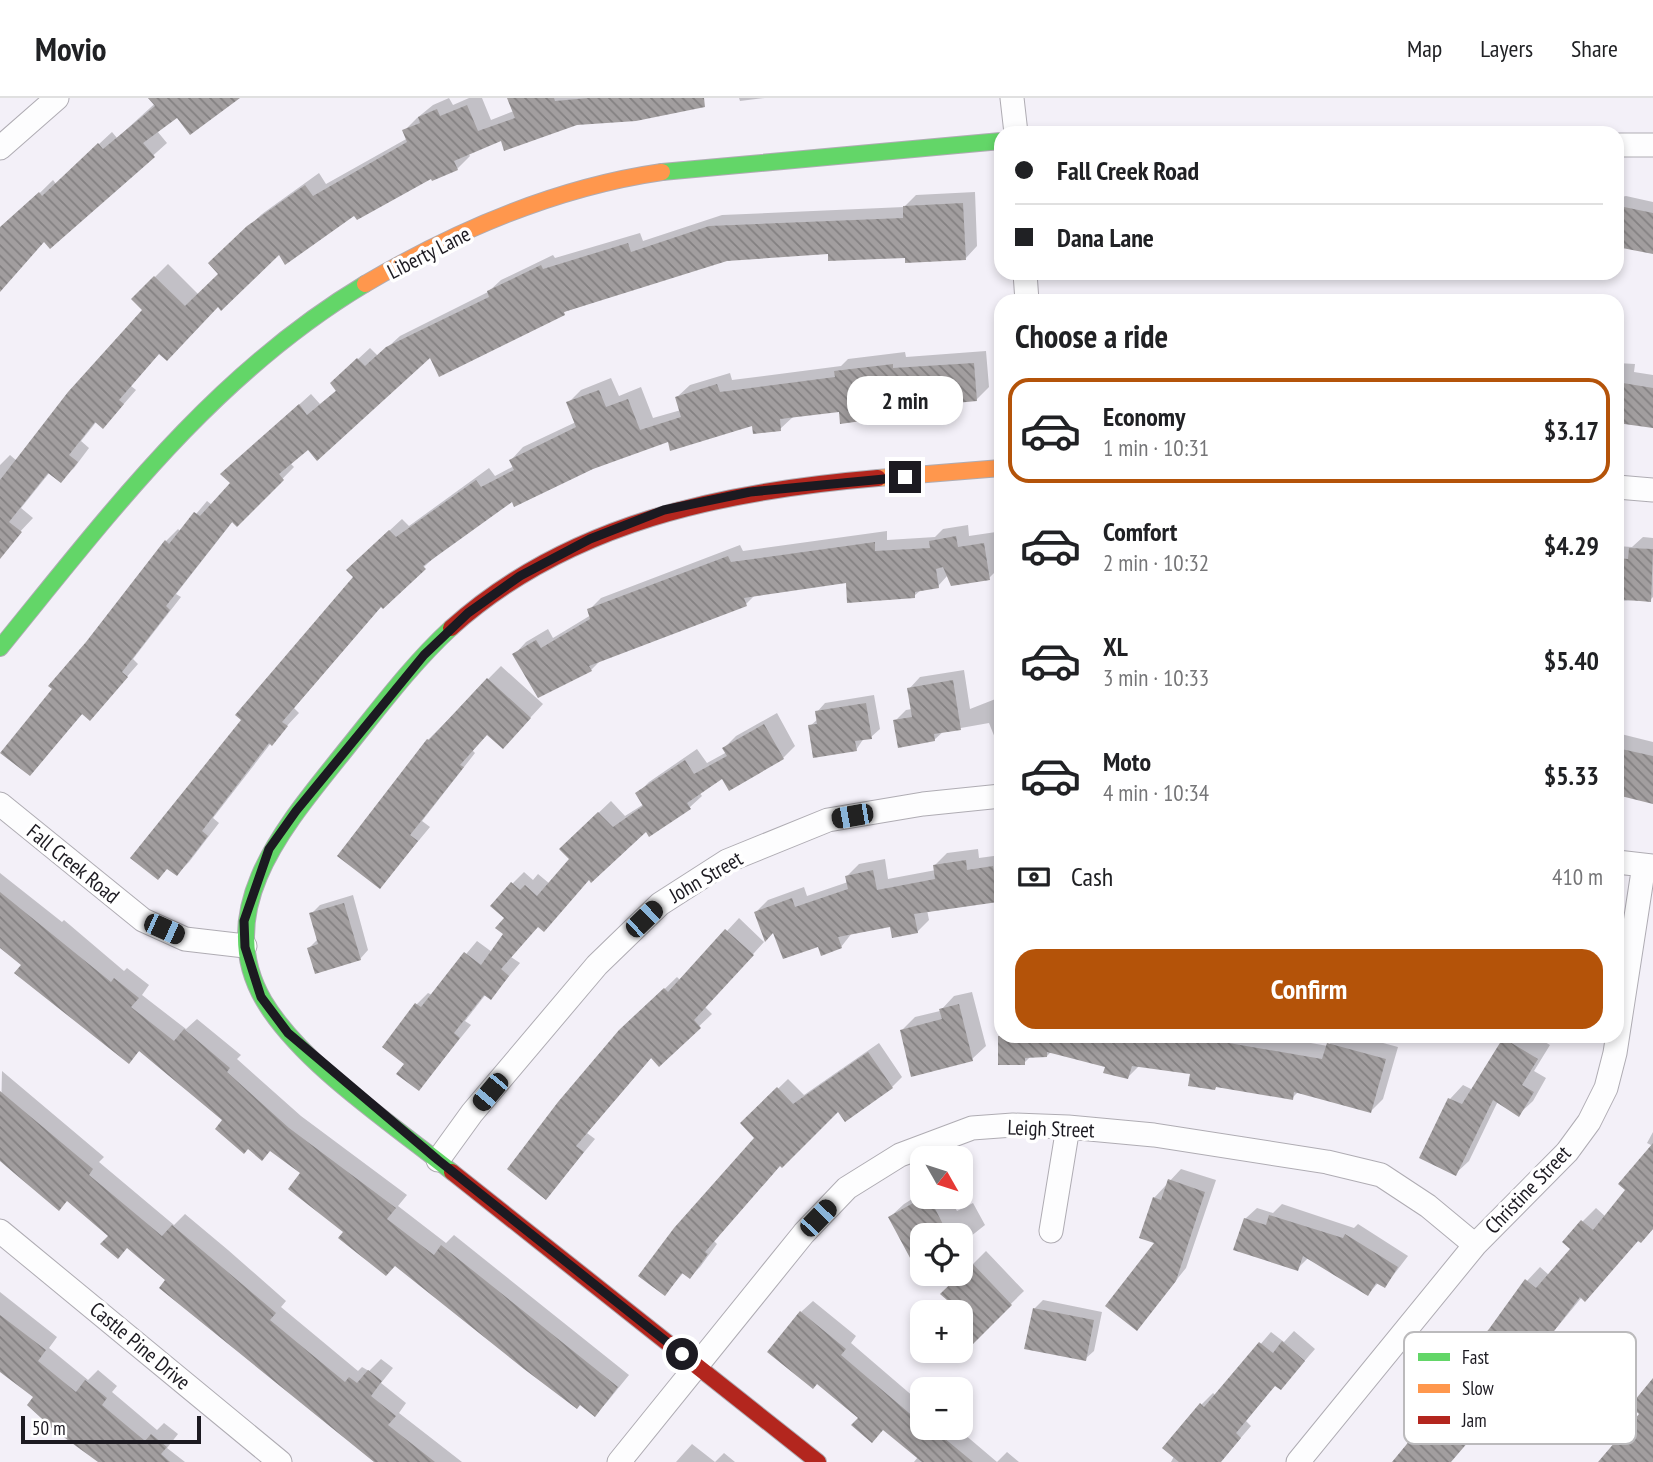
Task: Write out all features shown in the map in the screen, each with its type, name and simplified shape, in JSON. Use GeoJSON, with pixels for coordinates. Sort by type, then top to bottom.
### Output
{"type":"FeatureCollection","features":[{"type":"Feature","properties":{"kind":"street"},"geometry":{"type":"LineString","coordinates":[[0,148],[57,98]]}},
{"type":"Feature","properties":{"kind":"street"},"geometry":{"type":"LineString","coordinates":[[1012,98],[1015,126]]}},
{"type":"Feature","properties":{"kind":"street","name":"Liberty Lane"},"geometry":{"type":"LineString","coordinates":[[0,648],[146,471],[212,401],[265,354],[330,306],[423,253],[510,214],[609,183],[715,166],[994,142]]}},
{"type":"Feature","properties":{"kind":"street"},"geometry":{"type":"LineString","coordinates":[[1624,145],[1653,145]]}},
{"type":"Feature","properties":{"kind":"street"},"geometry":{"type":"LineString","coordinates":[[818,1462],[438,1160],[288,1033],[261,997],[245,947],[244,921],[269,849],[296,811],[424,655],[468,613],[520,576],[590,539],[664,510],[750,492],[994,469]]}},
{"type":"Feature","properties":{"kind":"street"},"geometry":{"type":"LineString","coordinates":[[1624,488],[1653,490]]}},
{"type":"Feature","properties":{"kind":"street","name":"John Street"},"geometry":{"type":"LineString","coordinates":[[438,1160],[472,1113],[597,965],[660,904],[727,861],[828,820],[923,804],[994,797]]}},
{"type":"Feature","properties":{"kind":"street","name":"Fall Creek Road"},"geometry":{"type":"LineString","coordinates":[[0,804],[143,920],[185,939],[245,947]]}},
{"type":"Feature","properties":{"kind":"street"},"geometry":{"type":"LineString","coordinates":[[1624,863],[1650,866]]}},
{"type":"Feature","properties":{"kind":"street","name":"Christine Street"},"geometry":{"type":"LineString","coordinates":[[1624,1005],[1650,866]]}},
{"type":"Feature","properties":{"kind":"street","name":"Christine Street"},"geometry":{"type":"LineString","coordinates":[[1298,1462],[1475,1245],[1567,1152],[1588,1122],[1606,1088],[1617,1043]]}},
{"type":"Feature","properties":{"kind":"street","name":"Leigh Street"},"geometry":{"type":"LineString","coordinates":[[620,1462],[696,1364],[804,1233],[847,1188],[900,1155],[972,1128],[1013,1125],[1068,1127],[1154,1135],[1327,1162],[1381,1175],[1428,1206],[1475,1245]]}},
{"type":"Feature","properties":{"kind":"street"},"geometry":{"type":"LineString","coordinates":[[1051,1231],[1068,1127]]}},
{"type":"Feature","properties":{"kind":"street","name":"Castle Pine Drive"},"geometry":{"type":"LineString","coordinates":[[0,1231],[280,1462]]}},
{"type":"Feature","properties":{"kind":"building"},"geometry":{"type":"Polygon","coordinates":[[[148,98],[240,98],[190,135],[177,118],[143,143],[155,157],[50,249],[44,242],[0,292],[0,227],[39,192],[42,196],[98,143],[103,149],[155,106],[148,98]]]}},
{"type":"Feature","properties":{"kind":"building"},"geometry":{"type":"Polygon","coordinates":[[[507,98],[554,98],[555,101],[588,98],[704,98],[705,107],[636,121],[577,125],[504,151],[501,141],[454,161],[458,170],[432,181],[431,179],[357,220],[354,216],[285,265],[279,255],[221,311],[218,307],[167,361],[159,354],[119,400],[124,404],[103,429],[95,422],[69,455],[78,462],[61,483],[48,473],[9,522],[22,532],[0,559],[0,480],[68,392],[142,310],[131,299],[154,276],[185,306],[218,274],[208,263],[247,226],[305,185],[313,196],[407,142],[402,130],[420,123],[418,117],[437,109],[440,116],[467,105],[478,131],[515,118],[507,98]]]}},
{"type":"Feature","properties":{"kind":"building"},"geometry":{"type":"Polygon","coordinates":[[[963,203],[966,260],[905,263],[905,258],[828,261],[828,254],[727,261],[564,312],[565,315],[439,377],[430,358],[317,461],[308,450],[279,474],[284,480],[237,527],[232,522],[166,606],[170,610],[122,672],[128,677],[90,721],[82,714],[30,776],[0,753],[52,689],[48,686],[86,642],[165,540],[169,544],[194,512],[200,516],[230,483],[220,474],[299,404],[307,415],[336,391],[330,383],[357,358],[365,366],[386,347],[489,297],[487,291],[541,265],[543,269],[628,243],[631,252],[709,226],[903,218],[903,206],[963,203]]]}},
{"type":"Feature","properties":{"kind":"building"},"geometry":{"type":"Polygon","coordinates":[[[1624,207],[1653,213],[1653,254],[1624,248],[1624,207]]]}},
{"type":"Feature","properties":{"kind":"building"},"geometry":{"type":"Polygon","coordinates":[[[974,363],[977,401],[945,404],[946,419],[920,421],[919,413],[840,424],[839,412],[780,419],[781,431],[753,434],[752,426],[670,451],[668,442],[593,469],[514,507],[512,502],[423,566],[426,569],[383,609],[381,607],[282,722],[288,726],[272,746],[269,743],[202,831],[208,836],[177,876],[167,869],[158,880],[130,858],[241,720],[235,715],[353,577],[346,570],[389,530],[396,537],[476,480],[481,487],[514,470],[509,460],[576,427],[566,402],[599,390],[606,407],[628,399],[640,430],[681,417],[675,397],[717,384],[720,392],[835,377],[834,371],[893,364],[893,368],[974,363]]]}},
{"type":"Feature","properties":{"kind":"building"},"geometry":{"type":"Polygon","coordinates":[[[1624,383],[1653,388],[1653,428],[1624,424],[1624,383]]]}},
{"type":"Feature","properties":{"kind":"building"},"geometry":{"type":"Polygon","coordinates":[[[956,536],[958,547],[984,543],[990,580],[951,586],[943,567],[936,569],[939,588],[915,592],[915,598],[847,603],[846,583],[744,598],[747,606],[589,666],[592,671],[538,698],[512,654],[536,640],[541,648],[590,619],[587,609],[728,556],[731,562],[875,542],[875,551],[930,548],[929,541],[956,536]]]}},
{"type":"Feature","properties":{"kind":"building"},"geometry":{"type":"Polygon","coordinates":[[[1629,548],[1653,549],[1651,602],[1624,600],[1624,559],[1628,559],[1629,548]]]}},
{"type":"Feature","properties":{"kind":"building"},"geometry":{"type":"Polygon","coordinates":[[[487,678],[531,718],[503,749],[487,735],[460,765],[464,767],[410,835],[418,841],[380,889],[337,856],[427,739],[429,740],[487,678]]]}},
{"type":"Feature","properties":{"kind":"building"},"geometry":{"type":"Polygon","coordinates":[[[953,680],[961,730],[934,734],[935,741],[898,748],[893,720],[912,717],[907,688],[953,680]]]}},
{"type":"Feature","properties":{"kind":"building"},"geometry":{"type":"Polygon","coordinates":[[[866,703],[872,739],[855,741],[857,751],[813,758],[808,725],[817,724],[815,711],[866,703]]]}},
{"type":"Feature","properties":{"kind":"building"},"geometry":{"type":"Polygon","coordinates":[[[764,724],[784,759],[729,791],[722,779],[687,803],[691,809],[649,837],[646,832],[591,883],[589,880],[544,932],[538,927],[501,969],[509,976],[491,1000],[484,995],[454,1033],[460,1038],[419,1091],[396,1074],[404,1064],[382,1047],[415,1003],[421,1007],[464,952],[481,965],[503,934],[495,928],[504,918],[490,906],[511,882],[520,890],[525,885],[537,896],[569,859],[559,849],[598,812],[613,827],[643,806],[635,793],[685,760],[694,774],[727,756],[722,748],[764,724]]]}},
{"type":"Feature","properties":{"kind":"building"},"geometry":{"type":"Polygon","coordinates":[[[1624,750],[1653,756],[1653,804],[1624,797],[1624,750]]]}},
{"type":"Feature","properties":{"kind":"building"},"geometry":{"type":"Polygon","coordinates":[[[966,860],[967,870],[993,866],[994,903],[914,914],[918,933],[892,938],[890,927],[838,937],[842,948],[821,956],[818,947],[783,959],[773,933],[765,942],[754,912],[792,898],[795,907],[848,889],[845,876],[873,870],[877,890],[935,879],[933,865],[966,860]]]}},
{"type":"Feature","properties":{"kind":"building"},"geometry":{"type":"Polygon","coordinates":[[[0,892],[111,982],[114,978],[139,998],[131,1007],[174,1041],[184,1029],[230,1068],[227,1072],[289,1128],[396,1208],[387,1219],[434,1255],[441,1245],[618,1387],[595,1417],[580,1405],[577,1409],[524,1369],[395,1266],[386,1276],[338,1238],[343,1232],[288,1189],[300,1173],[270,1151],[262,1161],[248,1149],[244,1154],[215,1129],[222,1120],[139,1051],[129,1064],[14,973],[21,965],[0,948],[0,892]]]}},
{"type":"Feature","properties":{"kind":"building"},"geometry":{"type":"Polygon","coordinates":[[[344,903],[361,960],[315,974],[307,948],[318,944],[309,913],[344,903]]]}},
{"type":"Feature","properties":{"kind":"building"},"geometry":{"type":"Polygon","coordinates":[[[725,929],[754,955],[694,1020],[701,1028],[659,1067],[651,1058],[576,1146],[584,1152],[546,1200],[507,1169],[558,1102],[619,1030],[664,988],[668,992],[725,929]]]}},
{"type":"Feature","properties":{"kind":"building"},"geometry":{"type":"Polygon","coordinates":[[[959,1004],[973,1061],[911,1077],[900,1030],[942,1019],[939,1009],[959,1004]]]}},
{"type":"Feature","properties":{"kind":"building"},"geometry":{"type":"Polygon","coordinates":[[[998,1043],[1229,1043],[1322,1059],[1327,1043],[1386,1059],[1371,1113],[1294,1092],[1293,1100],[1216,1087],[1215,1090],[1188,1086],[1190,1074],[1132,1066],[1128,1079],[1103,1073],[1105,1067],[1047,1052],[1047,1057],[1025,1058],[1025,1065],[998,1065],[998,1043]]]}},
{"type":"Feature","properties":{"kind":"building"},"geometry":{"type":"Polygon","coordinates":[[[1500,1043],[1511,1043],[1538,1059],[1522,1085],[1534,1092],[1519,1117],[1493,1100],[1456,1176],[1419,1158],[1448,1098],[1462,1104],[1500,1043]]]}},
{"type":"Feature","properties":{"kind":"building"},"geometry":{"type":"Polygon","coordinates":[[[868,1052],[893,1088],[845,1122],[838,1112],[782,1168],[780,1166],[705,1252],[708,1254],[690,1279],[682,1273],[665,1296],[638,1276],[674,1228],[754,1138],[740,1123],[777,1087],[793,1104],[868,1052]]]}},
{"type":"Feature","properties":{"kind":"building"},"geometry":{"type":"Polygon","coordinates":[[[0,1091],[93,1169],[89,1175],[162,1236],[172,1225],[216,1262],[276,1313],[270,1320],[345,1382],[349,1377],[357,1383],[368,1370],[382,1381],[371,1396],[396,1416],[388,1425],[435,1462],[374,1462],[159,1288],[165,1280],[127,1248],[118,1259],[100,1244],[108,1236],[67,1201],[59,1211],[14,1173],[0,1161],[0,1091]]]}},
{"type":"Feature","properties":{"kind":"building"},"geometry":{"type":"Polygon","coordinates":[[[1653,1143],[1653,1229],[1641,1243],[1638,1241],[1585,1302],[1580,1297],[1553,1332],[1486,1332],[1525,1279],[1536,1288],[1570,1249],[1562,1242],[1581,1220],[1593,1230],[1625,1190],[1618,1184],[1653,1143]]]}},
{"type":"Feature","properties":{"kind":"building"},"geometry":{"type":"Polygon","coordinates":[[[1168,1179],[1205,1192],[1176,1281],[1137,1331],[1105,1306],[1154,1243],[1139,1238],[1153,1197],[1161,1200],[1168,1179]]]}},
{"type":"Feature","properties":{"kind":"building"},"geometry":{"type":"Polygon","coordinates":[[[910,1205],[910,1209],[935,1209],[942,1223],[910,1223],[910,1258],[888,1217],[910,1205]]]}},
{"type":"Feature","properties":{"kind":"building"},"geometry":{"type":"Polygon","coordinates":[[[1269,1215],[1343,1238],[1345,1234],[1398,1267],[1385,1288],[1376,1283],[1368,1296],[1303,1256],[1298,1271],[1233,1250],[1244,1218],[1266,1225],[1269,1215]]]}},
{"type":"Feature","properties":{"kind":"building"},"geometry":{"type":"Polygon","coordinates":[[[973,1264],[1012,1305],[973,1344],[973,1300],[947,1300],[940,1294],[948,1286],[973,1286],[973,1264]]]}},
{"type":"Feature","properties":{"kind":"building"},"geometry":{"type":"Polygon","coordinates":[[[1033,1308],[1094,1320],[1086,1361],[1024,1349],[1033,1308]]]}},
{"type":"Feature","properties":{"kind":"building"},"geometry":{"type":"Polygon","coordinates":[[[800,1311],[846,1349],[841,1355],[910,1414],[910,1440],[946,1440],[973,1462],[922,1462],[883,1430],[872,1443],[851,1425],[858,1418],[817,1384],[813,1389],[767,1352],[800,1311]]]}},
{"type":"Feature","properties":{"kind":"building"},"geometry":{"type":"Polygon","coordinates":[[[0,1315],[46,1350],[38,1361],[76,1392],[85,1380],[107,1398],[102,1405],[145,1441],[151,1434],[167,1447],[161,1454],[170,1462],[98,1462],[54,1430],[27,1405],[33,1397],[0,1372],[0,1315]]]}},
{"type":"Feature","properties":{"kind":"building"},"geometry":{"type":"Polygon","coordinates":[[[1282,1341],[1305,1361],[1281,1390],[1275,1386],[1236,1433],[1241,1438],[1221,1462],[1179,1462],[1162,1448],[1200,1403],[1204,1407],[1259,1342],[1273,1353],[1282,1341]]]}},
{"type":"Feature","properties":{"kind":"building"},"geometry":{"type":"Polygon","coordinates":[[[1653,1378],[1653,1462],[1598,1462],[1613,1444],[1636,1444],[1636,1418],[1639,1414],[1636,1411],[1636,1399],[1653,1378]]]}},
{"type":"Feature","properties":{"kind":"building"},"geometry":{"type":"Polygon","coordinates":[[[1407,1444],[1466,1444],[1451,1462],[1392,1462],[1407,1444]]]}},
{"type":"Feature","properties":{"kind":"traffic: fast"},"geometry":{"type":"LineString","coordinates":[[662,172],[994,142]]}},
{"type":"Feature","properties":{"kind":"traffic: fast"},"geometry":{"type":"LineString","coordinates":[[0,648],[124,497],[212,404],[259,360],[310,320],[365,284]]}},
{"type":"Feature","properties":{"kind":"traffic: fast"},"geometry":{"type":"LineString","coordinates":[[451,628],[384,702],[282,834],[264,866],[251,898],[246,932],[249,966],[264,1001],[281,1025],[301,1048],[350,1093],[452,1172]]}},
{"type":"Feature","properties":{"kind":"traffic: slow"},"geometry":{"type":"LineString","coordinates":[[365,284],[435,246],[508,214],[584,188],[662,172]]}},
{"type":"Feature","properties":{"kind":"traffic: slow"},"geometry":{"type":"LineString","coordinates":[[878,478],[994,469]]}},
{"type":"Feature","properties":{"kind":"traffic: jam"},"geometry":{"type":"LineString","coordinates":[[451,628],[497,592],[546,562],[598,537],[651,518],[763,492],[878,478]]}},
{"type":"Feature","properties":{"kind":"traffic: jam"},"geometry":{"type":"LineString","coordinates":[[452,1172],[818,1462]]}},
{"type":"Feature","properties":{"kind":"route"},"geometry":{"type":"LineString","coordinates":[[682,1354],[438,1160],[335,1076],[288,1033],[261,997],[245,947],[244,921],[269,849],[296,811],[424,655],[468,613],[520,576],[590,539],[664,510],[750,492],[905,477]]}}]}
